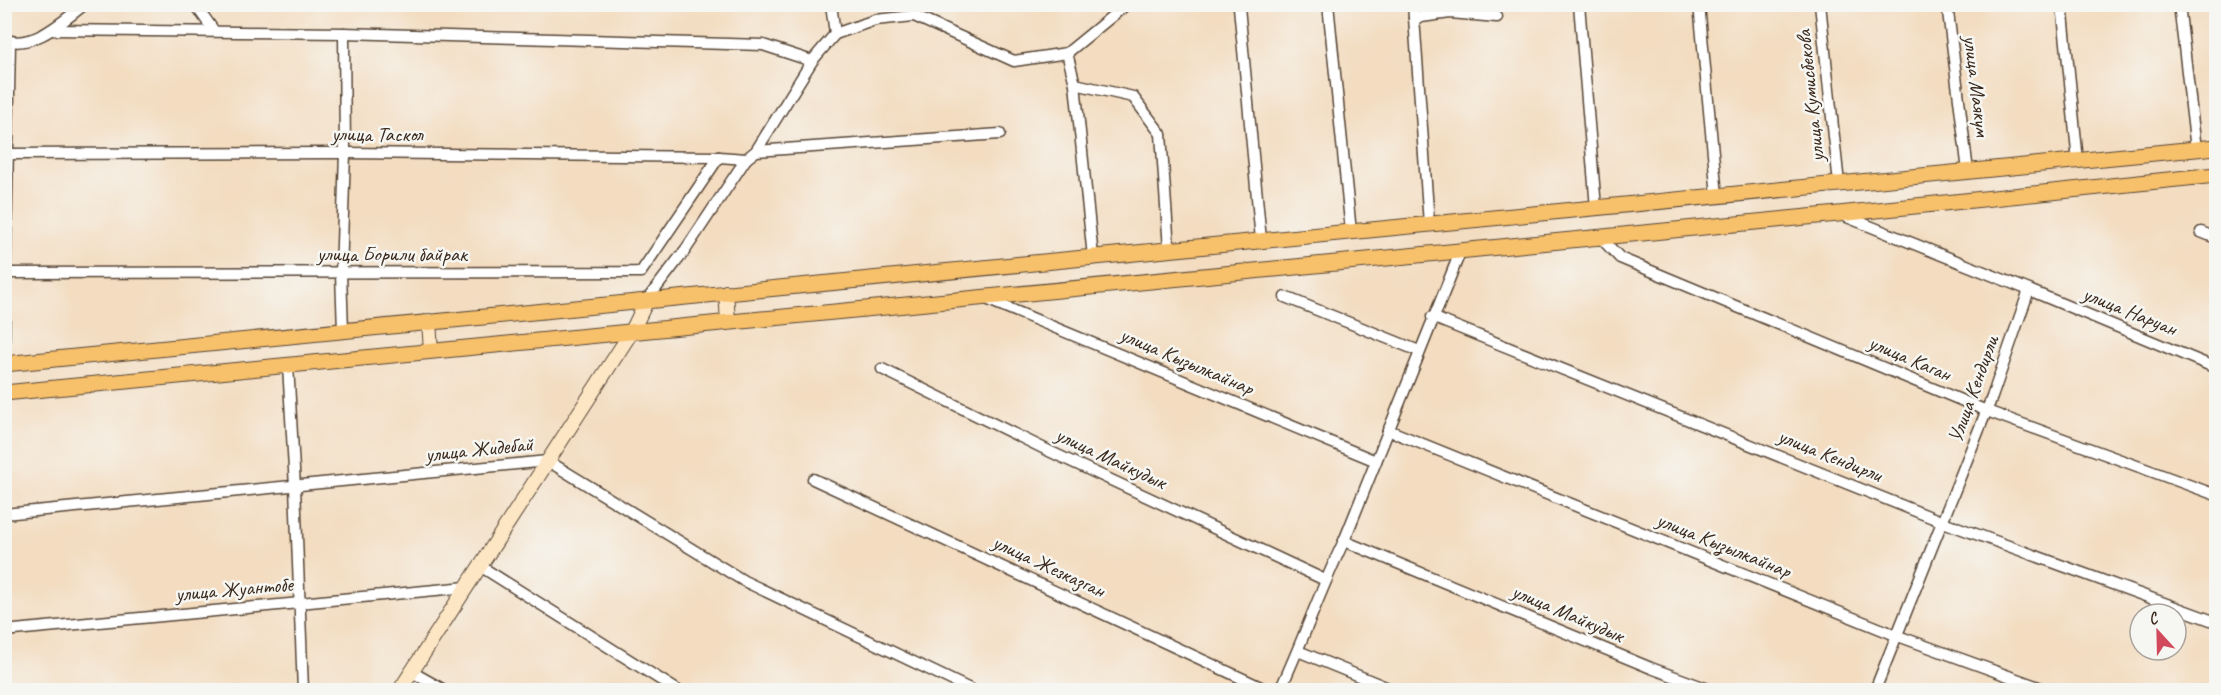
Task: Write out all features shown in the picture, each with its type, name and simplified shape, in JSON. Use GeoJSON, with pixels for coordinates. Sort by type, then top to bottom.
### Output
{"type":"FeatureCollection","features":[{"type":"Feature","properties":{"kind":"main road"},"geometry":{"type":"LineString","coordinates":[[4,364],[2217,147]]}},
{"type":"Feature","properties":{"kind":"main road"},"geometry":{"type":"LineString","coordinates":[[4,393],[2217,175]]}},
{"type":"Feature","properties":{"kind":"street"},"geometry":{"type":"LineString","coordinates":[[4,350],[7,41],[28,40],[51,30],[85,4]]}},
{"type":"Feature","properties":{"kind":"street"},"geometry":{"type":"LineString","coordinates":[[195,4],[214,31]]}},
{"type":"Feature","properties":{"kind":"street"},"geometry":{"type":"LineString","coordinates":[[831,4],[835,34]]}},
{"type":"Feature","properties":{"kind":"street"},"geometry":{"type":"LineString","coordinates":[[400,690],[632,331],[647,300],[686,249],[746,159],[756,151],[812,61],[835,34],[875,20],[914,16],[1014,61],[1067,53],[1127,4]]}},
{"type":"Feature","properties":{"kind":"street"},"geometry":{"type":"LineString","coordinates":[[1242,4],[1239,7],[1261,240]]}},
{"type":"Feature","properties":{"kind":"street"},"geometry":{"type":"LineString","coordinates":[[1328,4],[1351,232]]}},
{"type":"Feature","properties":{"kind":"street"},"geometry":{"type":"LineString","coordinates":[[1413,4],[1429,224]]}},
{"type":"Feature","properties":{"kind":"street"},"geometry":{"type":"LineString","coordinates":[[1579,4],[1596,208]]}},
{"type":"Feature","properties":{"kind":"street"},"geometry":{"type":"LineString","coordinates":[[1699,4],[1717,196]]}},
{"type":"Feature","properties":{"kind":"street","name":"улица Кумисбекова"},"geometry":{"type":"LineString","coordinates":[[1820,4],[1839,184]]}},
{"type":"Feature","properties":{"kind":"street","name":"улица Маякум"},"geometry":{"type":"LineString","coordinates":[[1947,4],[1968,171]]}},
{"type":"Feature","properties":{"kind":"street"},"geometry":{"type":"LineString","coordinates":[[2062,4],[2078,161]]}},
{"type":"Feature","properties":{"kind":"street"},"geometry":{"type":"LineString","coordinates":[[2179,4],[2196,149]]}},
{"type":"Feature","properties":{"kind":"street"},"geometry":{"type":"LineString","coordinates":[[1414,18],[1450,13],[1497,16]]}},
{"type":"Feature","properties":{"kind":"street"},"geometry":{"type":"LineString","coordinates":[[51,30],[344,33],[763,45],[812,61]]}},
{"type":"Feature","properties":{"kind":"street"},"geometry":{"type":"LineString","coordinates":[[344,33],[345,153],[341,274],[344,330]]}},
{"type":"Feature","properties":{"kind":"street"},"geometry":{"type":"LineString","coordinates":[[1067,53],[1075,84],[1094,256]]}},
{"type":"Feature","properties":{"kind":"street"},"geometry":{"type":"LineString","coordinates":[[1075,84],[1133,96],[1161,134],[1169,249]]}},
{"type":"Feature","properties":{"kind":"street"},"geometry":{"type":"LineString","coordinates":[[756,151],[999,134]]}},
{"type":"Feature","properties":{"kind":"street","name":"улица Таскол"},"geometry":{"type":"LineString","coordinates":[[6,154],[345,153],[746,159]]}},
{"type":"Feature","properties":{"kind":"street","name":"улица Борили байрак"},"geometry":{"type":"LineString","coordinates":[[5,273],[641,272],[719,157]]}},
{"type":"Feature","properties":{"kind":"street"},"geometry":{"type":"LineString","coordinates":[[1838,214],[2029,290]]}},
{"type":"Feature","properties":{"kind":"street"},"geometry":{"type":"LineString","coordinates":[[2201,232],[2217,238]]}},
{"type":"Feature","properties":{"kind":"street","name":"улица Каган"},"geometry":{"type":"LineString","coordinates":[[1599,236],[1620,258],[1987,411],[2217,495]]}},
{"type":"Feature","properties":{"kind":"street"},"geometry":{"type":"LineString","coordinates":[[1280,690],[1298,651],[1325,580],[1344,541],[1461,250]]}},
{"type":"Feature","properties":{"kind":"street","name":"улица Наруан"},"geometry":{"type":"LineString","coordinates":[[2029,290],[2217,368]]}},
{"type":"Feature","properties":{"kind":"street","name":"Улица Кендирли"},"geometry":{"type":"LineString","coordinates":[[1875,690],[1987,411],[2029,290]]}},
{"type":"Feature","properties":{"kind":"street"},"geometry":{"type":"LineString","coordinates":[[726,292],[728,322]]}},
{"type":"Feature","properties":{"kind":"street","name":"улица Кызылкайнар"},"geometry":{"type":"LineString","coordinates":[[982,297],[1376,461]]}},
{"type":"Feature","properties":{"kind":"street"},"geometry":{"type":"LineString","coordinates":[[1285,297],[1419,351]]}},
{"type":"Feature","properties":{"kind":"street","name":"улица Кендирли"},"geometry":{"type":"LineString","coordinates":[[1433,317],[1943,522],[2217,622]]}},
{"type":"Feature","properties":{"kind":"street"},"geometry":{"type":"LineString","coordinates":[[429,321],[431,351]]}},
{"type":"Feature","properties":{"kind":"street"},"geometry":{"type":"LineString","coordinates":[[288,365],[301,603],[303,690]]}},
{"type":"Feature","properties":{"kind":"street","name":"улица Майкудык"},"geometry":{"type":"LineString","coordinates":[[882,369],[1051,452],[1325,580]]}},
{"type":"Feature","properties":{"kind":"street","name":"улица Кызылкайнар"},"geometry":{"type":"LineString","coordinates":[[1388,430],[1898,636],[2047,690]]}},
{"type":"Feature","properties":{"kind":"street","name":"улица Жидебай"},"geometry":{"type":"LineString","coordinates":[[4,513],[295,487],[548,461],[744,581],[972,690]]}},
{"type":"Feature","properties":{"kind":"street","name":"улица Жезказган"},"geometry":{"type":"LineString","coordinates":[[813,479],[1267,690]]}},
{"type":"Feature","properties":{"kind":"street","name":"улица Майкудык"},"geometry":{"type":"LineString","coordinates":[[1344,541],[1651,668],[1711,690]]}},
{"type":"Feature","properties":{"kind":"street"},"geometry":{"type":"LineString","coordinates":[[480,566],[677,690]]}},
{"type":"Feature","properties":{"kind":"street","name":"улица Жуантобе"},"geometry":{"type":"LineString","coordinates":[[4,631],[467,586]]}},
{"type":"Feature","properties":{"kind":"street"},"geometry":{"type":"LineString","coordinates":[[1298,651],[1393,690]]}},
{"type":"Feature","properties":{"kind":"street"},"geometry":{"type":"LineString","coordinates":[[412,672],[444,690]]}}]}
